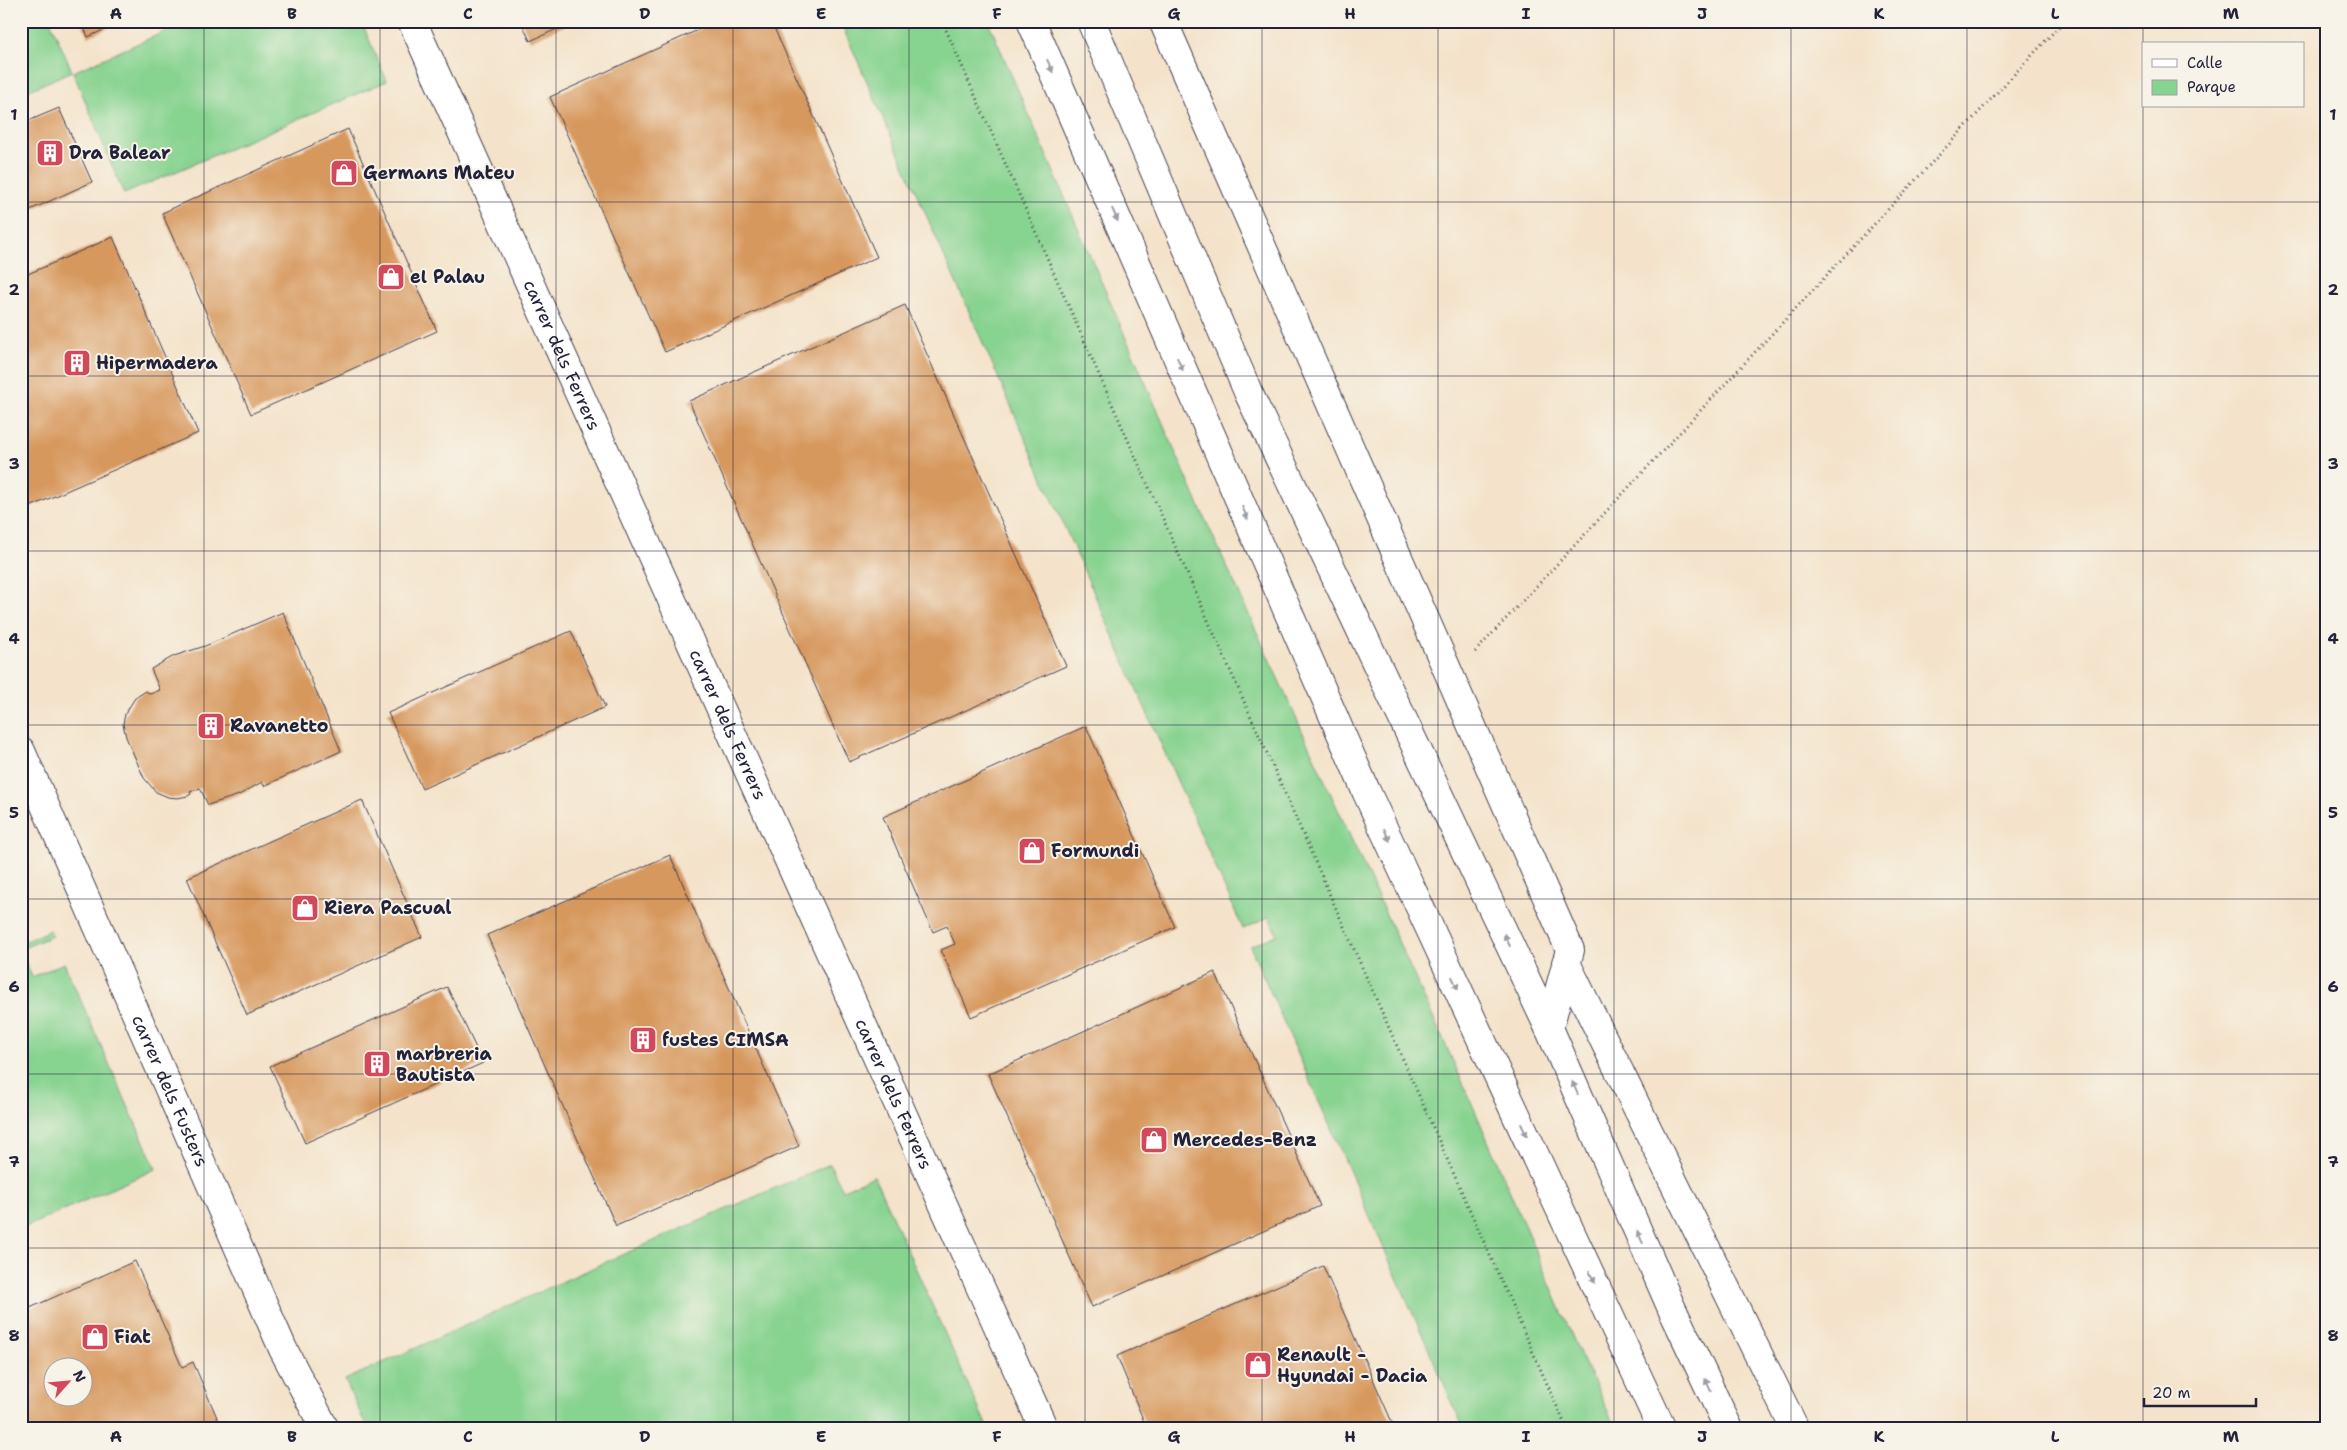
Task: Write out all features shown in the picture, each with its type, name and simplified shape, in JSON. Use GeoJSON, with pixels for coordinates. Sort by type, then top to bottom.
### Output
{"type":"FeatureCollection","features":[{"type":"Feature","properties":{"kind":"main road","name":"carrer dels Ferrers"},"geometry":{"type":"LineString","coordinates":[[412,21],[1044,1429]]}},
{"type":"Feature","properties":{"kind":"main road"},"geometry":{"type":"LineString","coordinates":[[1031,21],[1366,791],[1662,1429]]}},
{"type":"Feature","properties":{"kind":"main road"},"geometry":{"type":"LineString","coordinates":[[1091,21],[1248,392],[1549,1028],[1672,1309],[1728,1429]]}},
{"type":"Feature","properties":{"kind":"main road"},"geometry":{"type":"LineString","coordinates":[[1163,21],[1570,950],[1549,1028]]}},
{"type":"Feature","properties":{"kind":"main road","name":"carrer dels Fusters"},"geometry":{"type":"LineString","coordinates":[[21,751],[283,1349],[325,1429]]}},
{"type":"Feature","properties":{"kind":"main road"},"geometry":{"type":"LineString","coordinates":[[1566,963],[1795,1429]]}},
{"type":"Feature","properties":{"kind":"path"},"geometry":{"type":"LineString","coordinates":[[942,21],[1567,1429]]}},
{"type":"Feature","properties":{"kind":"path"},"geometry":{"type":"LineString","coordinates":[[1450,678],[2064,21]]}},
{"type":"Feature","properties":{"kind":"green space"},"geometry":{"type":"Polygon","coordinates":[[[21,21],[50,21],[72,71],[21,94],[21,21]]]}},
{"type":"Feature","properties":{"kind":"green space"},"geometry":{"type":"Polygon","coordinates":[[[189,21],[361,21],[387,81],[124,194],[73,72],[189,21]]]}},
{"type":"Feature","properties":{"kind":"green space"},"geometry":{"type":"Polygon","coordinates":[[[840,21],[988,21],[1196,499],[1463,1083],[1576,1345],[1616,1429],[1464,1429],[1250,946],[1277,935],[1269,917],[1243,929],[840,21]]]}},
{"type":"Feature","properties":{"kind":"green space"},"geometry":{"type":"Polygon","coordinates":[[[50,930],[52,936],[21,949],[21,943],[50,930]]]}},
{"type":"Feature","properties":{"kind":"green space"},"geometry":{"type":"Polygon","coordinates":[[[21,952],[32,977],[64,963],[156,1169],[21,1229],[21,952]]]}},
{"type":"Feature","properties":{"kind":"green space"},"geometry":{"type":"Polygon","coordinates":[[[830,1164],[843,1190],[874,1176],[988,1429],[371,1429],[363,1419],[345,1380],[601,1264],[830,1164]]]}},
{"type":"Feature","properties":{"kind":"building"},"geometry":{"type":"Polygon","coordinates":[[[81,21],[123,21],[88,37],[81,21]]]}},
{"type":"Feature","properties":{"kind":"building"},"geometry":{"type":"Polygon","coordinates":[[[521,21],[575,21],[530,41],[521,21]]]}},
{"type":"Feature","properties":{"kind":"building"},"geometry":{"type":"Polygon","coordinates":[[[718,21],[771,21],[877,257],[665,352],[550,97],[718,21]]]}},
{"type":"Feature","properties":{"kind":"building","name":"Dra Balear"},"geometry":{"type":"Polygon","coordinates":[[[59,108],[92,182],[21,214],[21,124],[59,108]]]}},
{"type":"Feature","properties":{"kind":"building"},"geometry":{"type":"Polygon","coordinates":[[[348,129],[437,331],[251,414],[162,213],[348,129]]]}},
{"type":"Feature","properties":{"kind":"building"},"geometry":{"type":"Polygon","coordinates":[[[113,237],[198,433],[23,510],[21,505],[21,277],[113,237]]]}},
{"type":"Feature","properties":{"kind":"building"},"geometry":{"type":"Polygon","coordinates":[[[905,305],[1066,666],[849,762],[689,401],[905,305]]]}},
{"type":"Feature","properties":{"kind":"building"},"geometry":{"type":"Polygon","coordinates":[[[283,612],[341,751],[264,786],[262,782],[239,795],[208,805],[200,788],[190,792],[191,794],[188,796],[177,798],[168,797],[156,792],[144,778],[126,737],[123,724],[125,714],[135,698],[146,691],[150,694],[160,690],[151,669],[174,656],[205,646],[283,612]]]}},
{"type":"Feature","properties":{"kind":"building"},"geometry":{"type":"Polygon","coordinates":[[[571,631],[605,707],[422,789],[388,713],[571,631]]]}},
{"type":"Feature","properties":{"kind":"building","name":"Formundi"},"geometry":{"type":"Polygon","coordinates":[[[1086,726],[1175,927],[971,1017],[941,950],[955,944],[947,926],[933,932],[883,817],[1086,726]]]}},
{"type":"Feature","properties":{"kind":"building","name":"Riera Pascual"},"geometry":{"type":"Polygon","coordinates":[[[362,800],[422,937],[247,1015],[187,878],[362,800]]]}},
{"type":"Feature","properties":{"kind":"building","name":"fustes CIMSA"},"geometry":{"type":"Polygon","coordinates":[[[670,855],[799,1146],[616,1226],[487,935],[670,855]]]}},
{"type":"Feature","properties":{"kind":"building","name":"Mercedes-Benz"},"geometry":{"type":"Polygon","coordinates":[[[1215,972],[1320,1206],[1092,1307],[988,1074],[1215,972]]]}},
{"type":"Feature","properties":{"kind":"building","name":"marbreria Bautista"},"geometry":{"type":"Polygon","coordinates":[[[447,987],[483,1063],[305,1143],[270,1066],[447,987]]]}},
{"type":"Feature","properties":{"kind":"building","name":"Fiat"},"geometry":{"type":"Polygon","coordinates":[[[135,1261],[182,1367],[193,1362],[222,1429],[30,1429],[21,1422],[21,1312],[135,1261]]]}},
{"type":"Feature","properties":{"kind":"building","name":"Renault - Hyundai - Dacia"},"geometry":{"type":"Polygon","coordinates":[[[1323,1266],[1395,1429],[1147,1429],[1117,1356],[1323,1266]]]}},
{"type":"Feature","properties":{"kind":"place","name":"Dra Balear"},"geometry":{"type":"Point","coordinates":[50,153]}},
{"type":"Feature","properties":{"kind":"place","name":"Germans Mateu"},"geometry":{"type":"Point","coordinates":[344,173]}},
{"type":"Feature","properties":{"kind":"place","name":"el Palau"},"geometry":{"type":"Point","coordinates":[391,277]}},
{"type":"Feature","properties":{"kind":"place","name":"Hipermadera"},"geometry":{"type":"Point","coordinates":[77,363]}},
{"type":"Feature","properties":{"kind":"place","name":"Ravanetto"},"geometry":{"type":"Point","coordinates":[211,726]}},
{"type":"Feature","properties":{"kind":"place","name":"Formundi"},"geometry":{"type":"Point","coordinates":[1032,851]}},
{"type":"Feature","properties":{"kind":"place","name":"Riera Pascual"},"geometry":{"type":"Point","coordinates":[305,908]}},
{"type":"Feature","properties":{"kind":"place","name":"fustes CIMSA"},"geometry":{"type":"Point","coordinates":[643,1040]}},
{"type":"Feature","properties":{"kind":"place","name":"marbreria Bautista"},"geometry":{"type":"Point","coordinates":[377,1064]}},
{"type":"Feature","properties":{"kind":"place","name":"Mercedes-Benz"},"geometry":{"type":"Point","coordinates":[1154,1140]}},
{"type":"Feature","properties":{"kind":"place","name":"Fiat"},"geometry":{"type":"Point","coordinates":[95,1337]}},
{"type":"Feature","properties":{"kind":"place","name":"Renault - Hyundai - Dacia"},"geometry":{"type":"Point","coordinates":[1258,1365]}}]}
